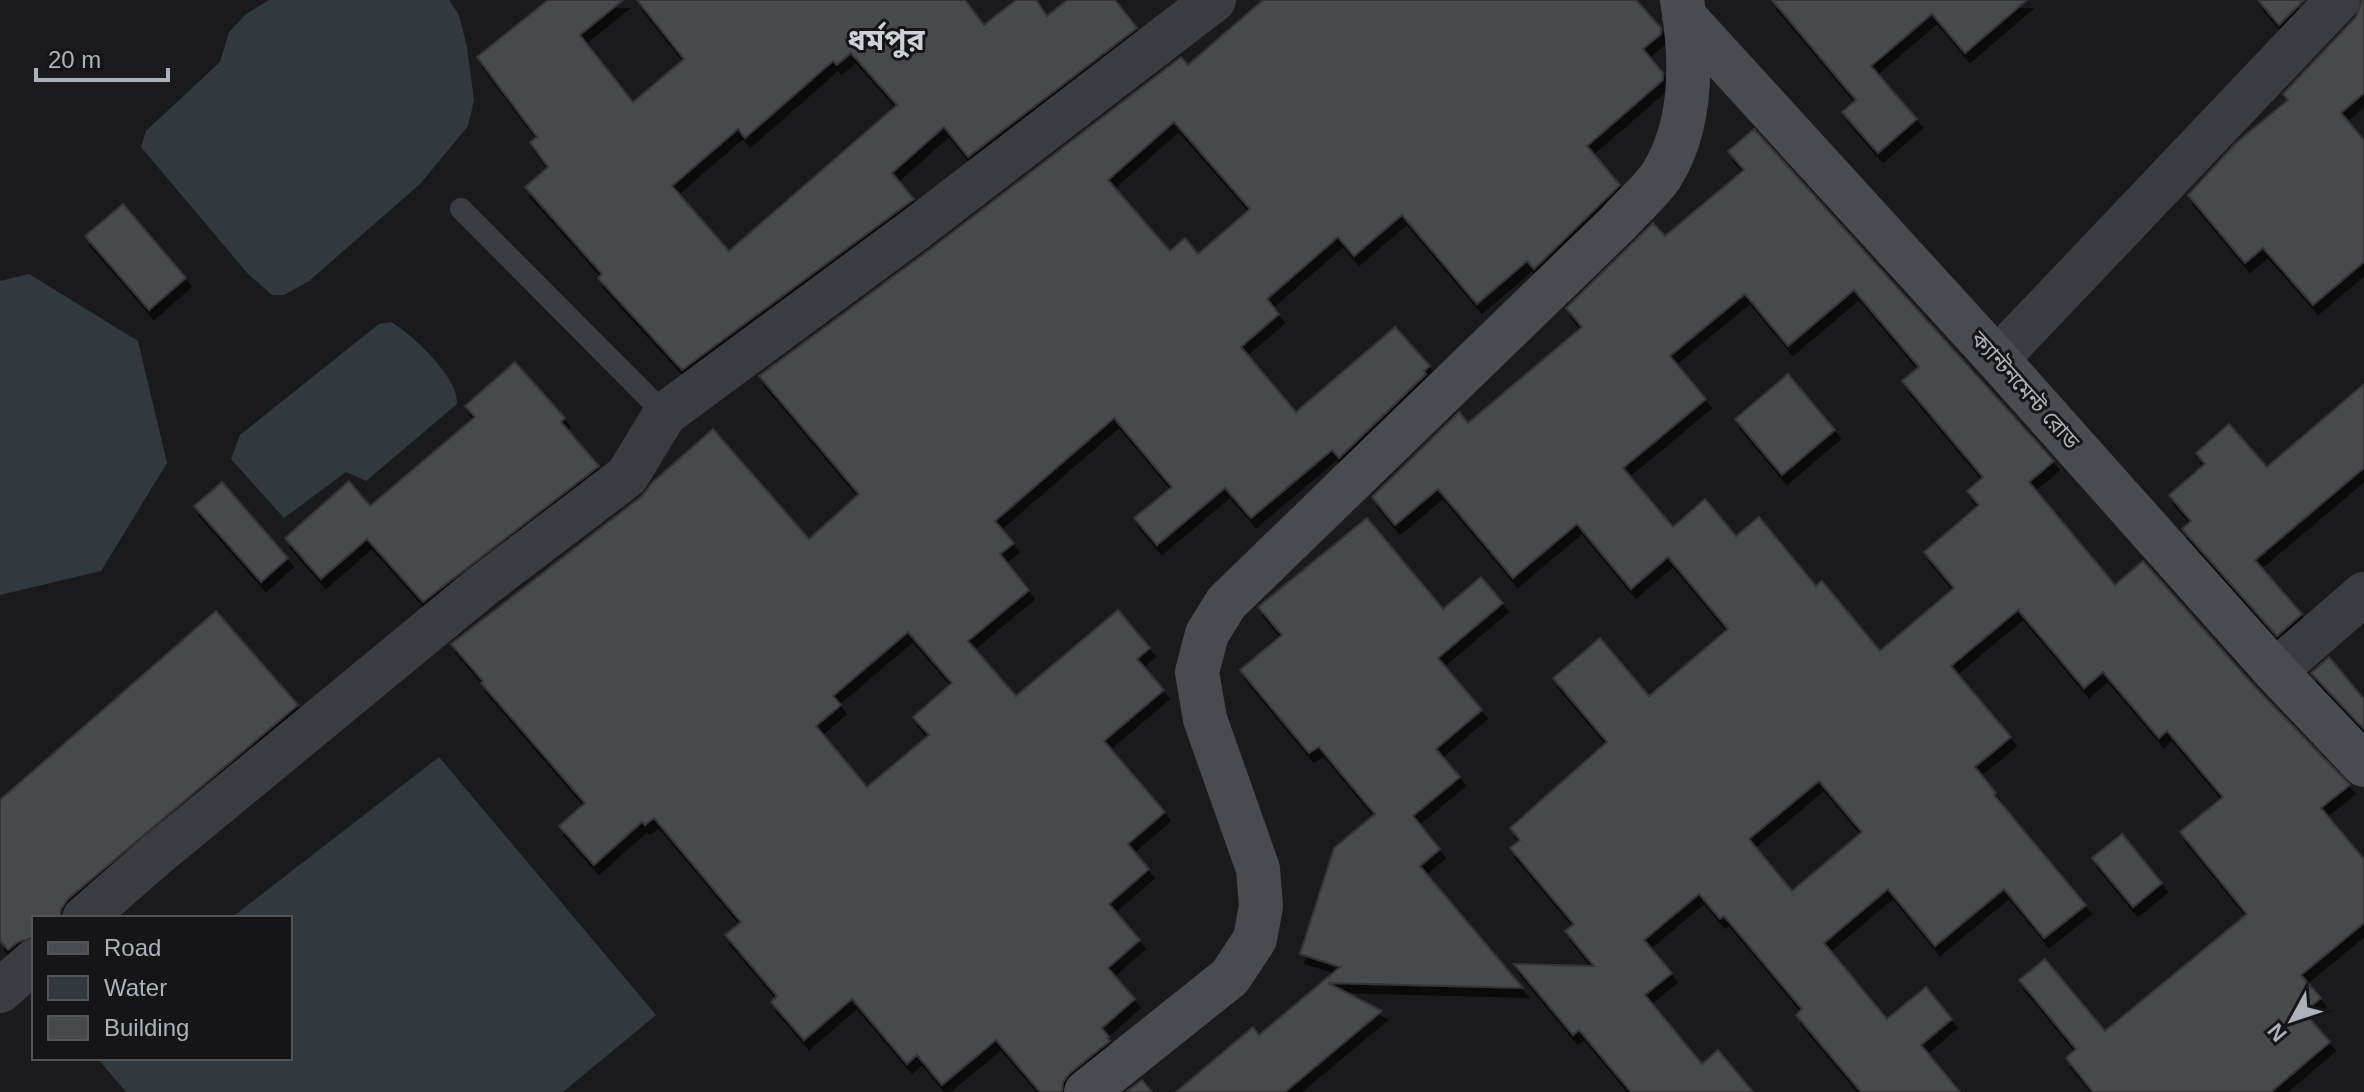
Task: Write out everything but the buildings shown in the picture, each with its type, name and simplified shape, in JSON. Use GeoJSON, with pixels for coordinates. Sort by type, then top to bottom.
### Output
{"type":"FeatureCollection","features":[{"type":"Feature","properties":{"kind":"main road","name":"ক্যান্টনমেন্ট রোড"},"geometry":{"type":"LineString","coordinates":[[1683,8],[2275,671],[2364,765]]}},
{"type":"Feature","properties":{"kind":"main road"},"geometry":{"type":"LineString","coordinates":[[1086,1092],[1230,977],[1255,939],[1261,906],[1258,869],[1205,719],[1197,672],[1207,634],[1226,603],[1619,222],[1660,176],[1679,134],[1690,78],[1683,8]]}},
{"type":"Feature","properties":{"kind":"street"},"geometry":{"type":"LineString","coordinates":[[86,916],[469,597],[627,476],[665,414],[921,225],[1214,0]]}},
{"type":"Feature","properties":{"kind":"street"},"geometry":{"type":"LineString","coordinates":[[1997,359],[2338,0]]}},
{"type":"Feature","properties":{"kind":"street"},"geometry":{"type":"LineString","coordinates":[[2275,671],[2364,594]]}},
{"type":"Feature","properties":{"kind":"street"},"geometry":{"type":"LineString","coordinates":[[0,991],[32,963]]}},
{"type":"Feature","properties":{"kind":"lane"},"geometry":{"type":"LineString","coordinates":[[461,209],[665,414]]}},
{"type":"Feature","properties":{"kind":"water"},"geometry":{"type":"Polygon","coordinates":[[[269,0],[449,0],[459,15],[467,47],[474,100],[468,126],[420,184],[309,281],[284,295],[272,295],[249,275],[141,147],[146,131],[220,62],[229,32],[246,14],[269,0]]]}},
{"type":"Feature","properties":{"kind":"water"},"geometry":{"type":"Polygon","coordinates":[[[29,274],[138,341],[167,463],[101,571],[0,595],[0,281],[29,274]]]}},
{"type":"Feature","properties":{"kind":"water"},"geometry":{"type":"Polygon","coordinates":[[[391,322],[411,336],[443,370],[456,394],[457,404],[366,481],[346,472],[284,518],[231,459],[240,435],[379,324],[391,322]]]}},
{"type":"Feature","properties":{"kind":"water"},"geometry":{"type":"Polygon","coordinates":[[[439,757],[656,1015],[563,1092],[126,1092],[99,1060],[292,1060],[292,916],[234,916],[439,757]]]}},
{"type":"Feature","properties":{"kind":"district","name":"ধর্মপুর"},"geometry":{"type":"Point","coordinates":[886,39]}}]}
